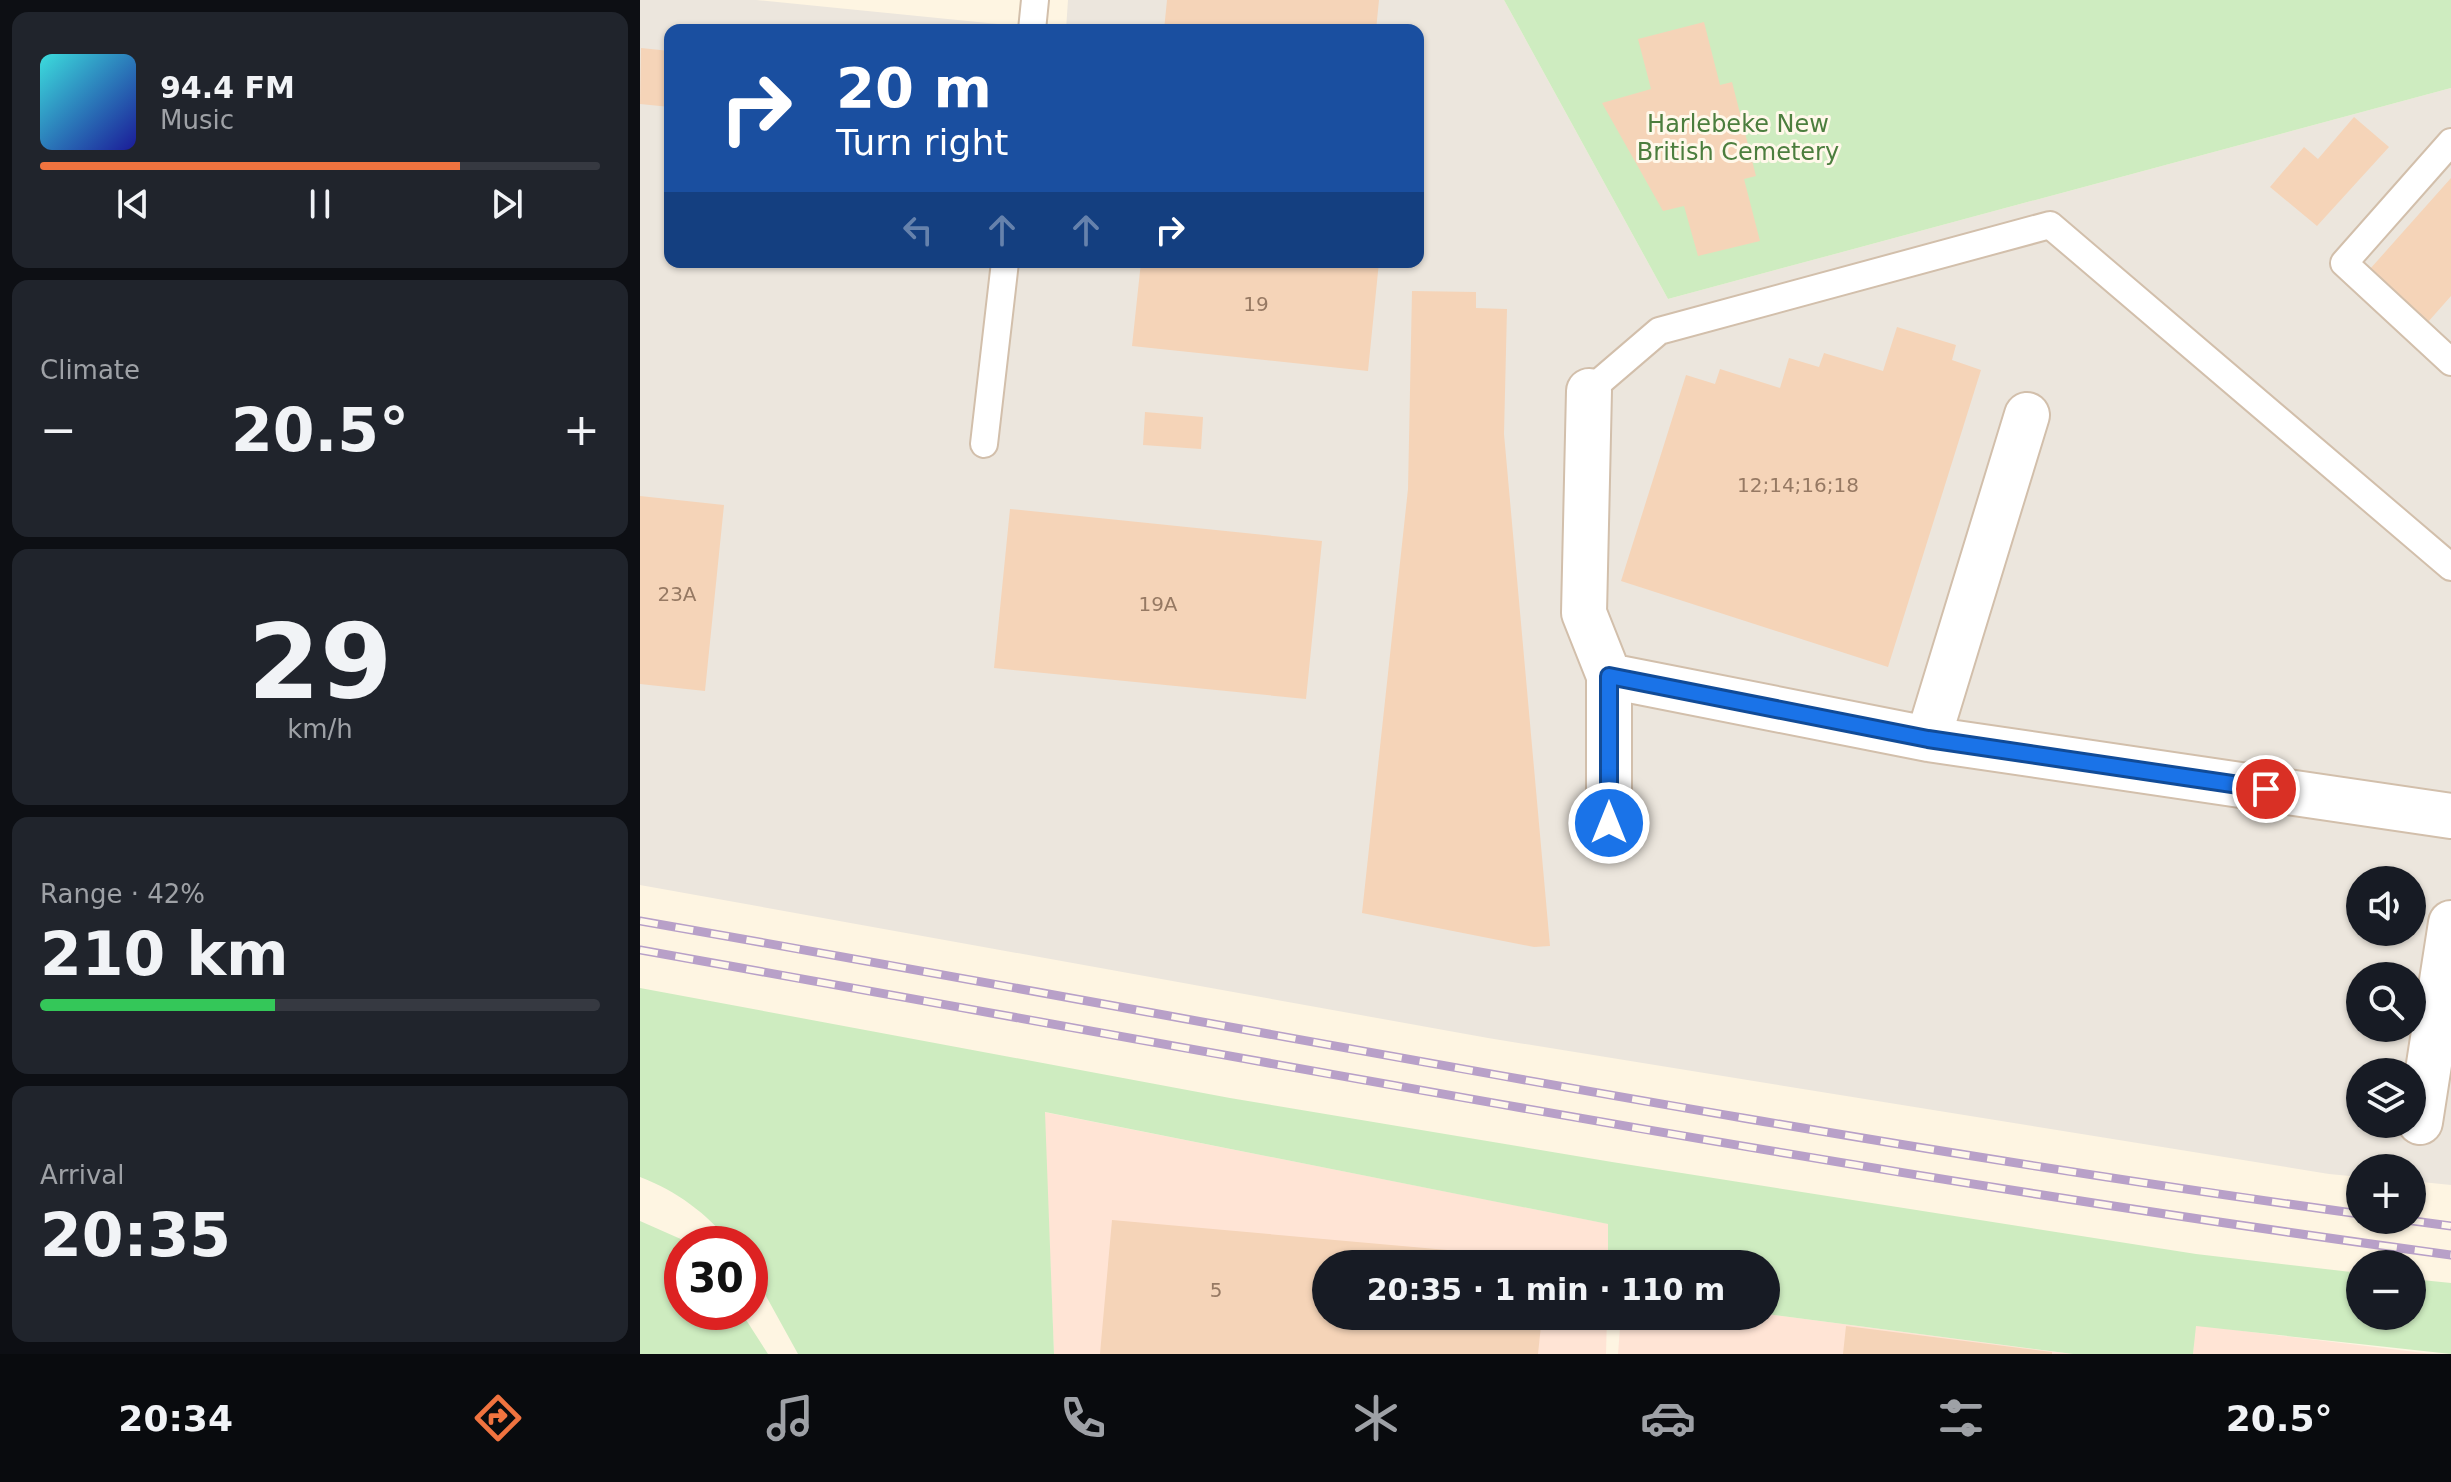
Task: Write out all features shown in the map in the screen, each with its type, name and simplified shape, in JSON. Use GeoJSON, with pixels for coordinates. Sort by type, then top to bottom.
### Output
{"type":"FeatureCollection","features":[{"type":"Feature","properties":{"kind":"street"},"geometry":{"type":"LineString","coordinates":[[1589,391],[1584,613],[1609,676],[1609,823]]}},
{"type":"Feature","properties":{"kind":"street"},"geometry":{"type":"LineString","coordinates":[[1928,739],[2027,415]]}},
{"type":"Feature","properties":{"kind":"street"},"geometry":{"type":"LineString","coordinates":[[1609,676],[1928,739],[2451,816]]}},
{"type":"Feature","properties":{"kind":"street"},"geometry":{"type":"LineString","coordinates":[[2426,1083],[2451,923]]}},
{"type":"Feature","properties":{"kind":"lane"},"geometry":{"type":"LineString","coordinates":[[1033,24],[1035,0]]}},
{"type":"Feature","properties":{"kind":"lane"},"geometry":{"type":"LineString","coordinates":[[2451,142],[2344,263],[2451,362]]}},
{"type":"Feature","properties":{"kind":"lane"},"geometry":{"type":"LineString","coordinates":[[1589,391],[1659,331],[2050,225],[2451,567]]}},
{"type":"Feature","properties":{"kind":"lane"},"geometry":{"type":"LineString","coordinates":[[984,444],[1004,268]]}},
{"type":"Feature","properties":{"kind":"shaded area"},"geometry":{"type":"Polygon","coordinates":[[[640,0],[756,0],[997,24],[664,24],[664,268],[1424,268],[1424,24],[1066,24],[1068,0],[1504,0],[1668,299],[2451,88],[2451,1185],[2426,1182],[2426,1154],[2346,1154],[2346,1176],[1488,1038],[640,885],[640,0]]]}},
{"type":"Feature","properties":{"kind":"shaded area"},"geometry":{"type":"Polygon","coordinates":[[[1044,1112],[1609,1224],[1608,1250],[1312,1250],[1312,1330],[1607,1330],[1606,1354],[1054,1354],[1044,1112]]]}},
{"type":"Feature","properties":{"kind":"shaded area"},"geometry":{"type":"Polygon","coordinates":[[[1780,1316],[2073,1354],[1618,1354],[1620,1330],[1780,1330],[1780,1316]]]}},
{"type":"Feature","properties":{"kind":"shaded area"},"geometry":{"type":"Polygon","coordinates":[[[2195,1325],[2432,1354],[2193,1354],[2195,1325]]]}},
{"type":"Feature","properties":{"kind":"green space","name":"Harlebeke New British Cemetery"},"geometry":{"type":"Polygon","coordinates":[[[1504,0],[2451,0],[2451,88],[1668,299],[1504,0]]]}},
{"type":"Feature","properties":{"kind":"green space"},"geometry":{"type":"Polygon","coordinates":[[[640,988],[1230,1098],[1612,1162],[2196,1254],[2346,1271],[2346,1330],[2426,1330],[2426,1280],[2451,1283],[2451,1354],[2196,1326],[2193,1354],[2073,1354],[1780,1316],[1780,1250],[1608,1250],[1608,1224],[1045,1112],[1054,1354],[798,1354],[768,1300],[768,1226],[716,1226],[690,1204],[640,1177],[640,988]]]}},
{"type":"Feature","properties":{"kind":"green space"},"geometry":{"type":"Polygon","coordinates":[[[640,1221],[664,1232],[664,1330],[753,1330],[768,1354],[640,1354],[640,1221]]]}},
{"type":"Feature","properties":{"kind":"building"},"geometry":{"type":"Polygon","coordinates":[[[1167,0],[1379,0],[1377,24],[1165,24],[1167,0]]]}},
{"type":"Feature","properties":{"kind":"building"},"geometry":{"type":"Polygon","coordinates":[[[1704,22],[1720,85],[1732,82],[1756,176],[1744,179],[1760,241],[1698,256],[1684,206],[1663,211],[1602,103],[1651,89],[1638,39],[1704,22]]]}},
{"type":"Feature","properties":{"kind":"building"},"geometry":{"type":"Polygon","coordinates":[[[641,48],[664,50],[664,106],[640,104],[641,48]]]}},
{"type":"Feature","properties":{"kind":"building"},"geometry":{"type":"Polygon","coordinates":[[[2354,117],[2389,147],[2317,226],[2270,187],[2304,147],[2318,159],[2354,117]]]}},
{"type":"Feature","properties":{"kind":"building"},"geometry":{"type":"Polygon","coordinates":[[[2451,178],[2451,296],[2428,322],[2370,269],[2451,178]]]}},
{"type":"Feature","properties":{"kind":"building"},"geometry":{"type":"Polygon","coordinates":[[[1140,268],[1378,268],[1368,371],[1132,346],[1140,268]]]}},
{"type":"Feature","properties":{"kind":"building"},"geometry":{"type":"Polygon","coordinates":[[[1412,291],[1476,292],[1476,308],[1507,309],[1504,434],[1550,946],[1534,947],[1362,913],[1408,489],[1412,291]]]}},
{"type":"Feature","properties":{"kind":"building"},"geometry":{"type":"Polygon","coordinates":[[[1897,327],[1956,345],[1952,360],[1981,370],[1888,667],[1621,581],[1686,375],[1715,384],[1720,369],[1780,388],[1789,358],[1819,367],[1824,353],[1883,371],[1897,327]]]}},
{"type":"Feature","properties":{"kind":"building"},"geometry":{"type":"Polygon","coordinates":[[[1145,412],[1203,417],[1201,449],[1143,445],[1145,412]]]}},
{"type":"Feature","properties":{"kind":"building"},"geometry":{"type":"Polygon","coordinates":[[[640,496],[724,505],[705,691],[640,684],[640,496]]]}},
{"type":"Feature","properties":{"kind":"building"},"geometry":{"type":"Polygon","coordinates":[[[1010,509],[1322,541],[1306,699],[994,668],[1010,509]]]}},
{"type":"Feature","properties":{"kind":"building"},"geometry":{"type":"Polygon","coordinates":[[[1112,1220],[1447,1250],[1312,1250],[1312,1330],[1541,1330],[1538,1354],[1100,1354],[1112,1220]]]}},
{"type":"Feature","properties":{"kind":"building"},"geometry":{"type":"Polygon","coordinates":[[[1846,1326],[2052,1352],[2052,1354],[1843,1354],[1846,1326]]]}},
{"type":"Feature","properties":{"kind":"railway"},"geometry":{"type":"LineString","coordinates":[[640,921],[1714,1113],[2144,1183],[2346,1212]]}},
{"type":"Feature","properties":{"kind":"railway"},"geometry":{"type":"LineString","coordinates":[[640,950],[1770,1151],[2224,1223],[2451,1255]]}},
{"type":"Feature","properties":{"kind":"railway"},"geometry":{"type":"LineString","coordinates":[[2426,1223],[2451,1226]]}},
{"type":"Feature","properties":{"kind":"route"},"geometry":{"type":"LineString","coordinates":[[1609,823],[1609,676],[1928,739],[2266,789]]}}]}
